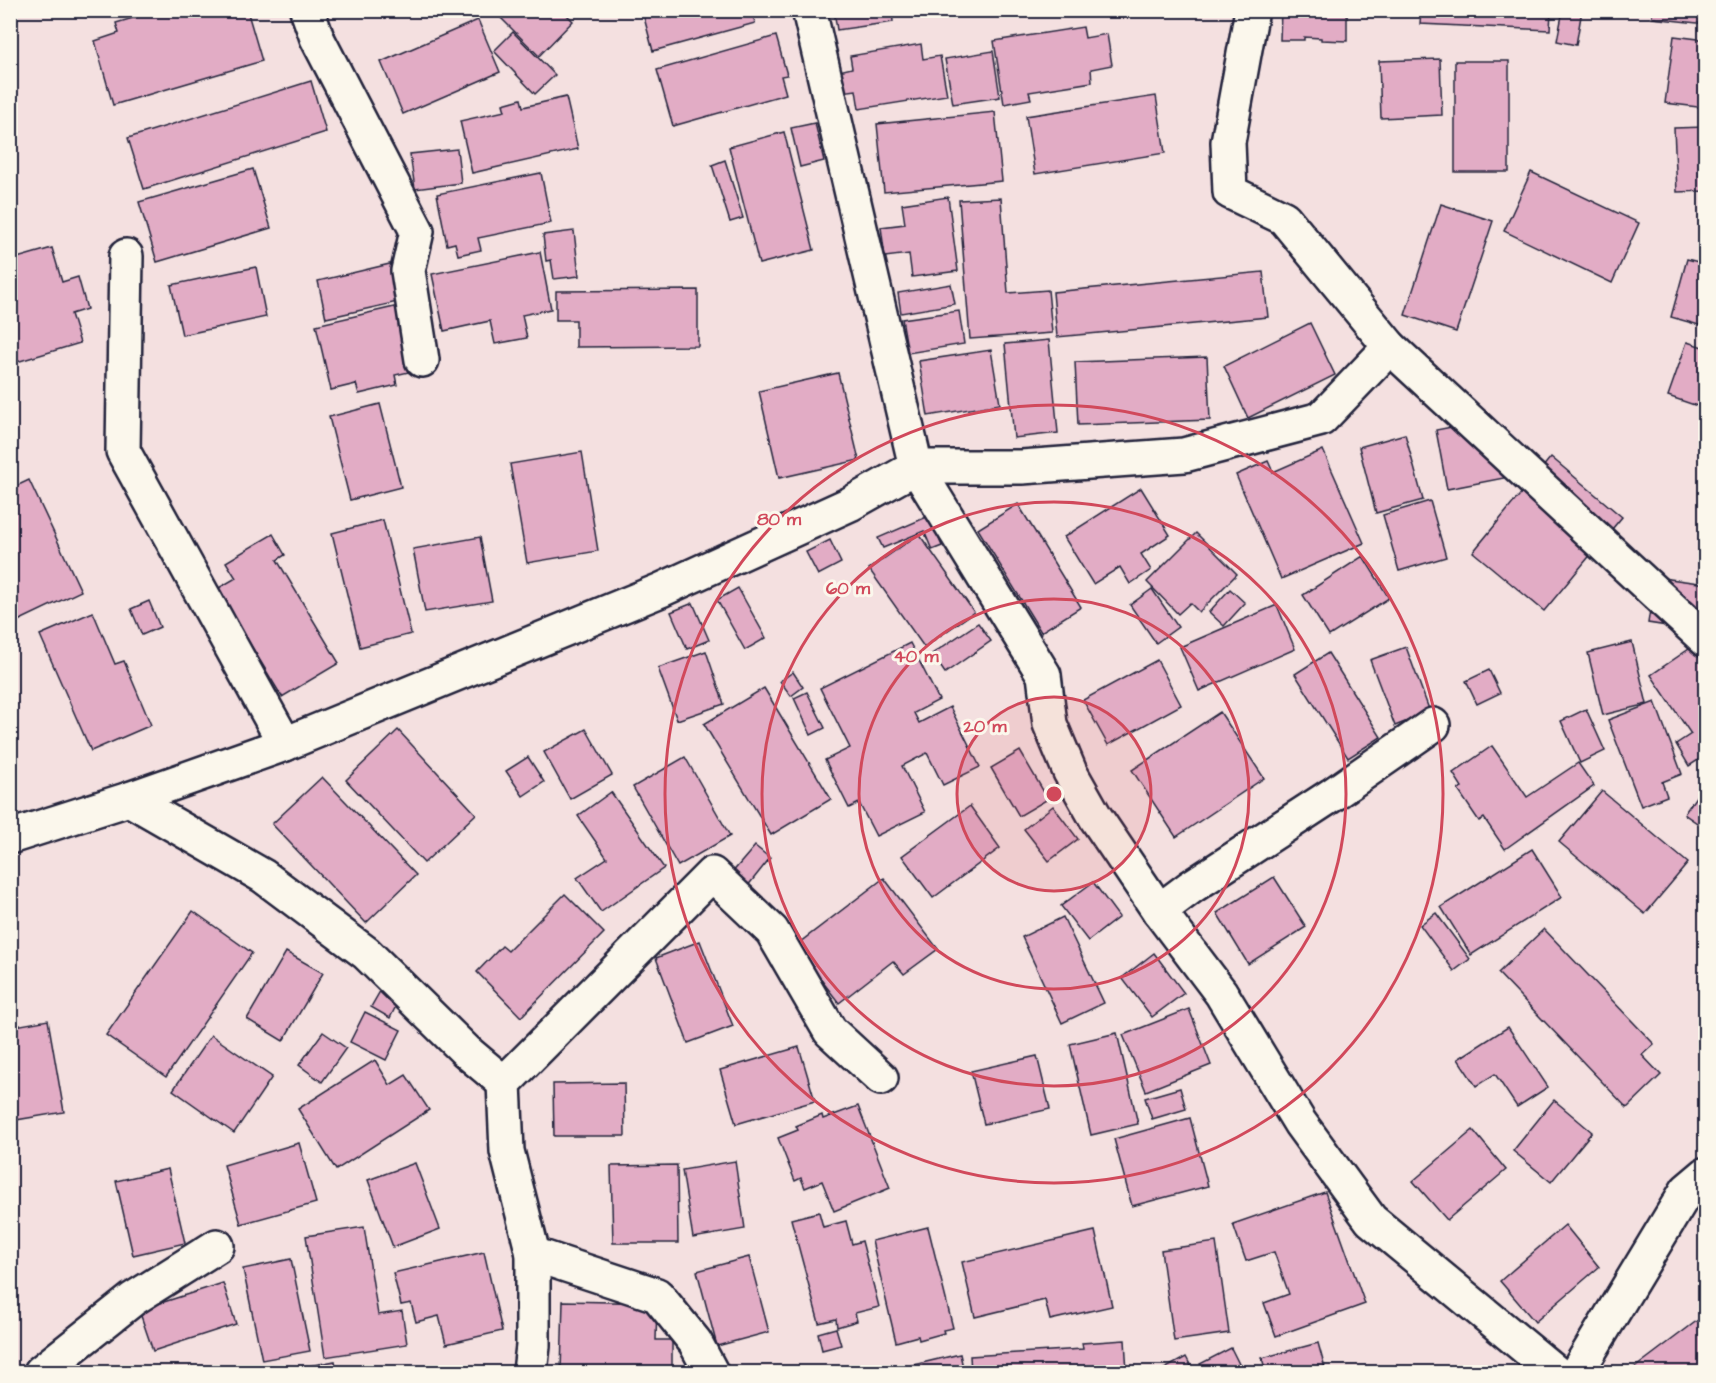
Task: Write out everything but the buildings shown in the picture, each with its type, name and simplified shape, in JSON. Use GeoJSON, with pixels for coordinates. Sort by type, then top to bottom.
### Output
{"type":"FeatureCollection","features":[{"type":"Feature","properties":{"kind":"street"},"geometry":{"type":"LineString","coordinates":[[307,10],[317,38],[417,231],[408,271],[422,360]]}},
{"type":"Feature","properties":{"kind":"street"},"geometry":{"type":"LineString","coordinates":[[809,10],[916,467],[1044,675],[1050,724],[1070,772],[1096,818],[1159,911],[1221,993],[1300,1123],[1371,1220],[1555,1372]]}},
{"type":"Feature","properties":{"kind":"street"},"geometry":{"type":"LineString","coordinates":[[1252,10],[1228,142],[1230,192],[1284,218],[1390,347],[1706,640]]}},
{"type":"Feature","properties":{"kind":"street"},"geometry":{"type":"LineString","coordinates":[[126,256],[123,451],[285,744]]}},
{"type":"Feature","properties":{"kind":"street"},"geometry":{"type":"LineString","coordinates":[[10,837],[129,799],[285,744],[661,590],[850,504],[916,467],[1022,467],[1184,455],[1321,419],[1390,347]]}},
{"type":"Feature","properties":{"kind":"street"},"geometry":{"type":"LineString","coordinates":[[1159,911],[1191,887],[1332,795],[1433,725]]}},
{"type":"Feature","properties":{"kind":"street"},"geometry":{"type":"LineString","coordinates":[[129,799],[263,876],[366,953],[466,1051],[504,1083],[507,1151],[532,1254],[533,1346],[530,1372]]}},
{"type":"Feature","properties":{"kind":"street"},"geometry":{"type":"LineString","coordinates":[[504,1083],[712,874],[772,931],[830,1031],[881,1078]]}},
{"type":"Feature","properties":{"kind":"street"},"geometry":{"type":"LineString","coordinates":[[1576,1372],[1699,1186]]}},
{"type":"Feature","properties":{"kind":"street"},"geometry":{"type":"LineString","coordinates":[[41,1372],[133,1299],[217,1246]]}},
{"type":"Feature","properties":{"kind":"street"},"geometry":{"type":"LineString","coordinates":[[532,1254],[657,1294],[695,1342],[711,1372]]}}]}
